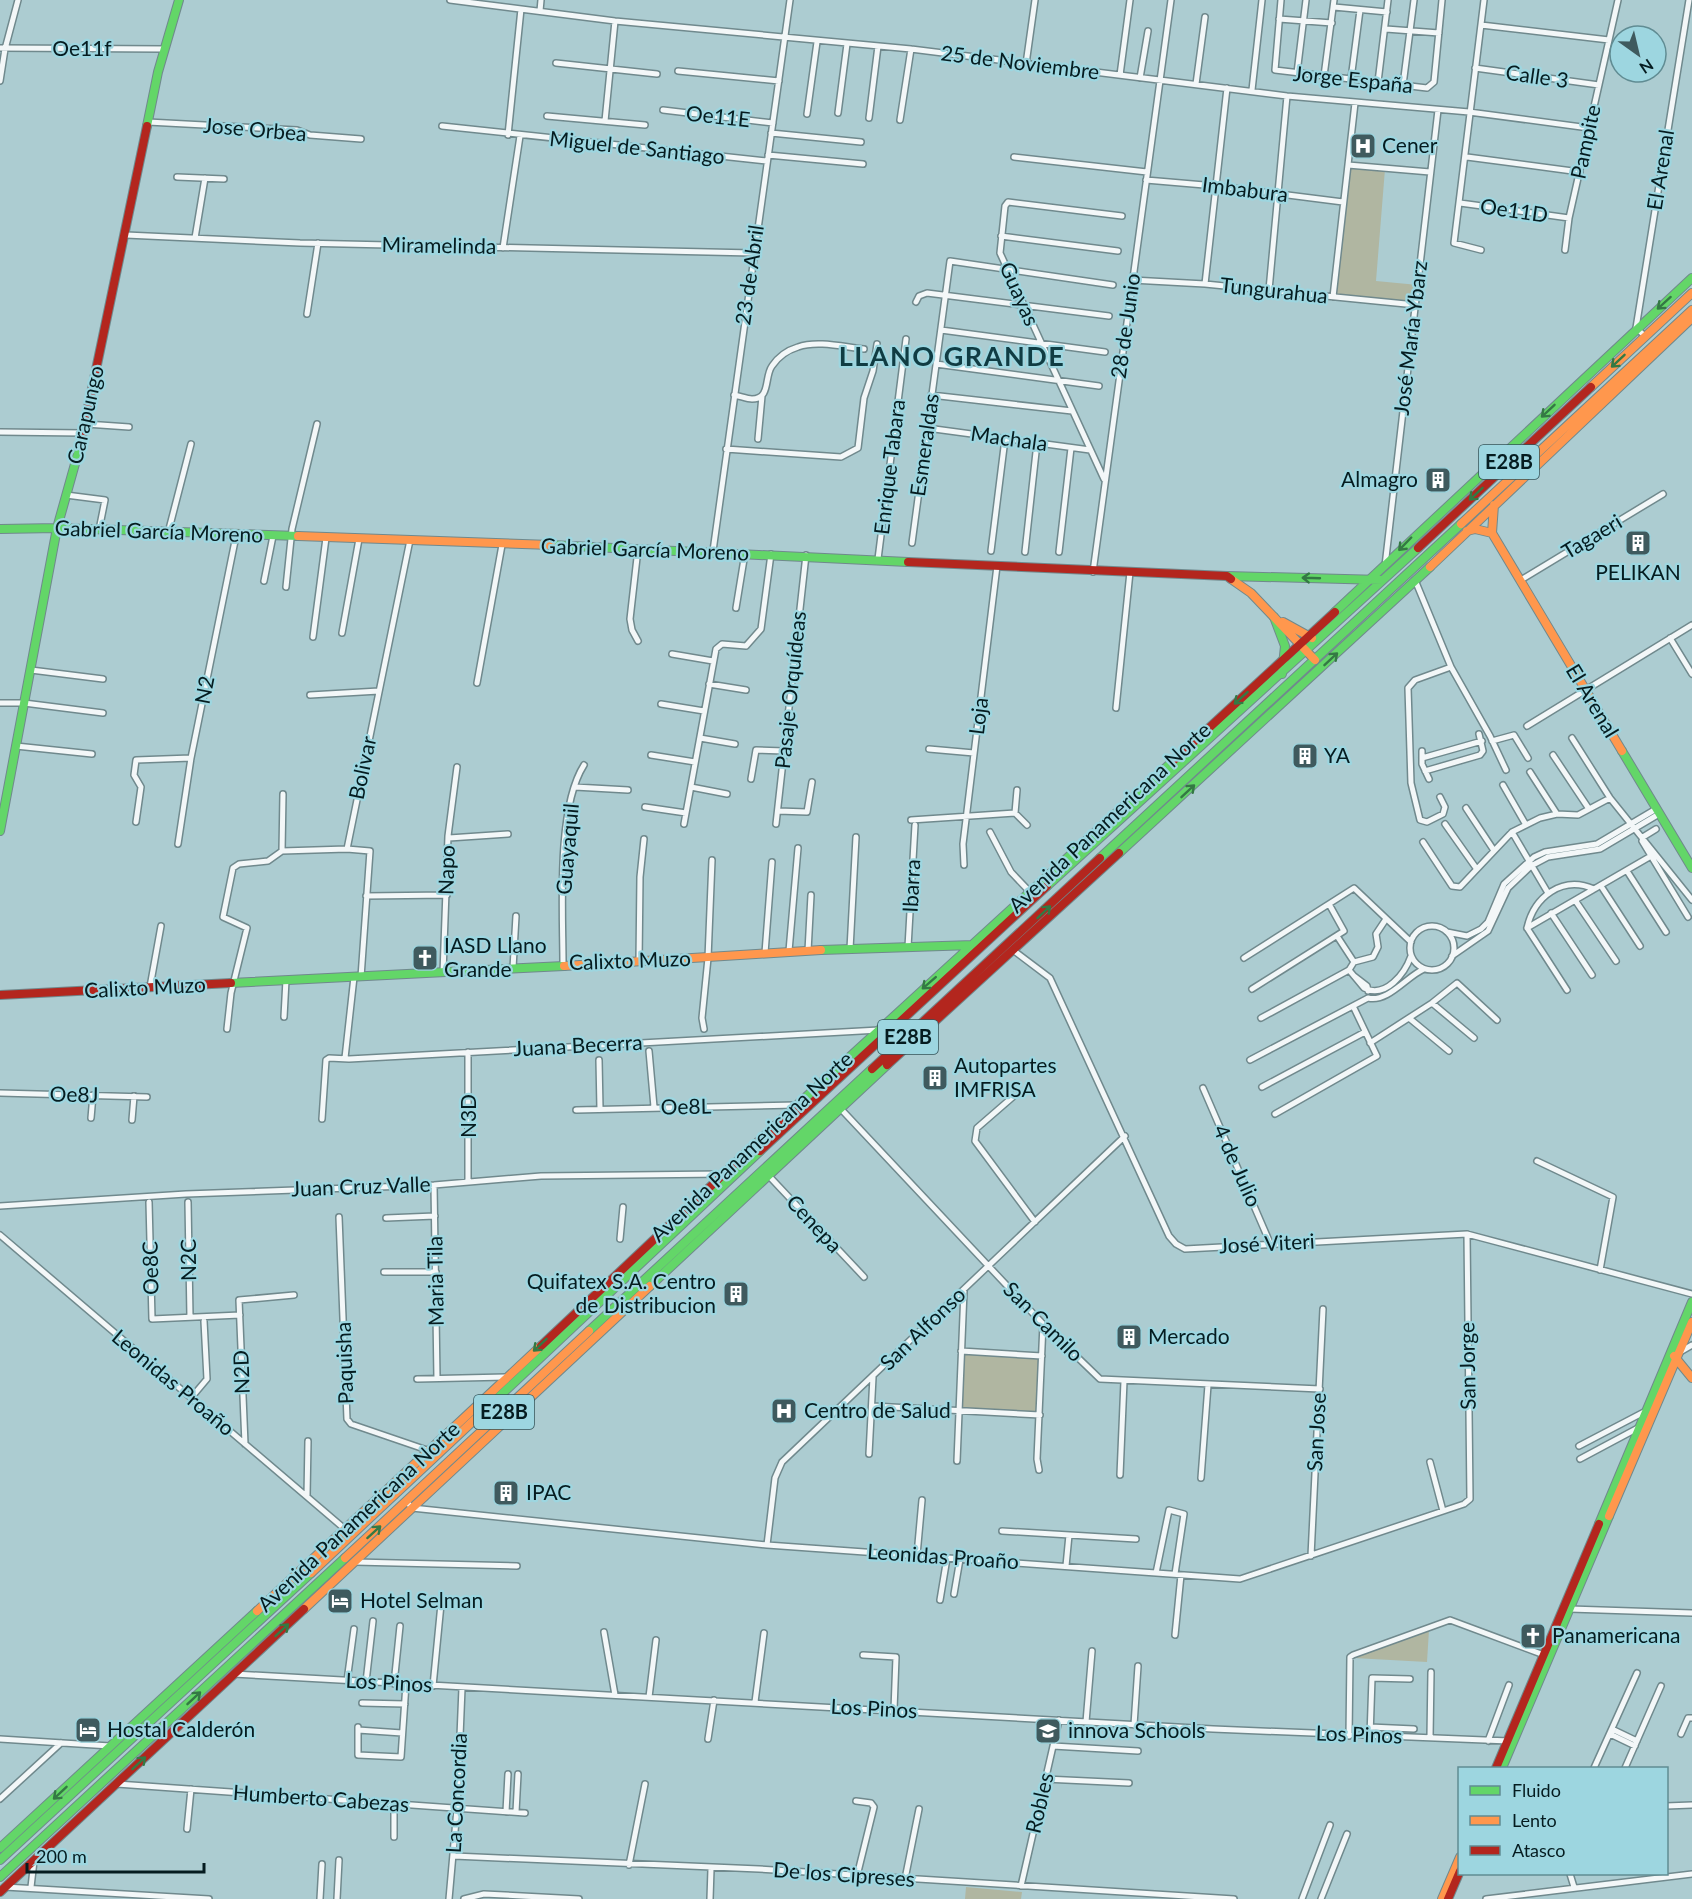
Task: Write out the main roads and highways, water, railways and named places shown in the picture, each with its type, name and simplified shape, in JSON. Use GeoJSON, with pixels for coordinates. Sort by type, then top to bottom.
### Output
{"type":"FeatureCollection","features":[{"type":"Feature","properties":{"kind":"main road","name":"Carapungo"},"geometry":{"type":"LineString","coordinates":[[0,831],[57,528],[86,424],[164,49],[179,0]]}},
{"type":"Feature","properties":{"kind":"main road","name":"Avenida Panamericana Norte"},"geometry":{"type":"LineString","coordinates":[[0,1848],[80,1780],[312,1572],[506,1377],[722,1174],[876,1030],[973,945],[1370,580],[1420,530],[1692,278]]}},
{"type":"Feature","properties":{"kind":"main road","name":"Avenida Panamericana Norte"},"geometry":{"type":"LineString","coordinates":[[0,1860],[80,1780],[110,1746],[667,1240],[890,1029],[1042,894],[1282,674],[1692,292]]}},
{"type":"Feature","properties":{"kind":"main road","name":"Avenida Panamericana Norte"},"geometry":{"type":"LineString","coordinates":[[458,1460],[1388,599],[1452,534],[1692,310]]}},
{"type":"Feature","properties":{"kind":"main road","name":"Avenida Panamericana Norte"},"geometry":{"type":"LineString","coordinates":[[1142,827],[1324,652],[1388,599],[1415,580],[1692,318]]}},
{"type":"Feature","properties":{"kind":"main road"},"geometry":{"type":"LineString","coordinates":[[1452,534],[1475,529],[1492,533],[1494,505],[1498,492]]}},
{"type":"Feature","properties":{"kind":"main road","name":"Gabriel García Moreno"},"geometry":{"type":"LineString","coordinates":[[0,529],[57,528],[713,551],[1093,572],[1382,580]]}},
{"type":"Feature","properties":{"kind":"main road","name":"El Arenal"},"geometry":{"type":"LineString","coordinates":[[1492,533],[1692,868]]}},
{"type":"Feature","properties":{"kind":"main road"},"geometry":{"type":"LineString","coordinates":[[1227,576],[1247,590],[1316,660]]}},
{"type":"Feature","properties":{"kind":"main road"},"geometry":{"type":"LineString","coordinates":[[1247,590],[1247,580],[1251,576]]}},
{"type":"Feature","properties":{"kind":"main road"},"geometry":{"type":"LineString","coordinates":[[1274,617],[1318,640],[1324,652]]}},
{"type":"Feature","properties":{"kind":"main road"},"geometry":{"type":"LineString","coordinates":[[1274,617],[1285,646],[1282,674]]}},
{"type":"Feature","properties":{"kind":"main road"},"geometry":{"type":"LineString","coordinates":[[1130,813],[1142,827]]}},
{"type":"Feature","properties":{"kind":"main road","name":"Avenida Panamericana Norte"},"geometry":{"type":"LineString","coordinates":[[924,1027],[1013,950],[1102,864]]}},
{"type":"Feature","properties":{"kind":"main road"},"geometry":{"type":"LineString","coordinates":[[1033,889],[1042,894]]}},
{"type":"Feature","properties":{"kind":"main road","name":"Calixto Muzo"},"geometry":{"type":"LineString","coordinates":[[0,995],[443,973],[563,964],[708,958],[789,951],[973,945]]}},
{"type":"Feature","properties":{"kind":"main road","name":"Avenida Panamericana Norte"},"geometry":{"type":"LineString","coordinates":[[0,1877],[331,1572],[410,1505],[678,1252],[767,1174]]}},
{"type":"Feature","properties":{"kind":"main road"},"geometry":{"type":"LineString","coordinates":[[667,1240],[678,1252]]}},
{"type":"Feature","properties":{"kind":"main road"},"geometry":{"type":"LineString","coordinates":[[1497,1767],[1570,1609],[1675,1354],[1692,1302]]}},
{"type":"Feature","properties":{"kind":"main road"},"geometry":{"type":"LineString","coordinates":[[1502,1767],[1510,1741],[1544,1655],[1638,1428],[1692,1322]]}},
{"type":"Feature","properties":{"kind":"main road"},"geometry":{"type":"LineString","coordinates":[[1675,1354],[1692,1378]]}},
{"type":"Feature","properties":{"kind":"main road","name":"Avenida Panamericana Norte"},"geometry":{"type":"LineString","coordinates":[[3,1889],[355,1562],[410,1505]]}},
{"type":"Feature","properties":{"kind":"main road"},"geometry":{"type":"LineString","coordinates":[[331,1572],[325,1573],[322,1567],[334,1551]]}},
{"type":"Feature","properties":{"kind":"main road"},"geometry":{"type":"LineString","coordinates":[[305,1596],[321,1578],[320,1572],[312,1572]]}},
{"type":"Feature","properties":{"kind":"main road"},"geometry":{"type":"LineString","coordinates":[[74,1808],[81,1817]]}},
{"type":"Feature","properties":{"kind":"main road"},"geometry":{"type":"LineString","coordinates":[[1442,1899],[1458,1862]]}},
{"type":"Feature","properties":{"kind":"main road"},"geometry":{"type":"LineString","coordinates":[[1448,1899],[1458,1875]]}},
{"type":"Feature","properties":{"kind":"place","name":"Cener"},"geometry":{"type":"Point","coordinates":[1363,146]}},
{"type":"Feature","properties":{"kind":"place","name":"Almagro"},"geometry":{"type":"Point","coordinates":[1438,480]}},
{"type":"Feature","properties":{"kind":"place","name":"PELIKAN"},"geometry":{"type":"Point","coordinates":[1638,543]}},
{"type":"Feature","properties":{"kind":"place","name":"YA"},"geometry":{"type":"Point","coordinates":[1305,756]}},
{"type":"Feature","properties":{"kind":"place","name":"IASD Llano Grande"},"geometry":{"type":"Point","coordinates":[425,958]}},
{"type":"Feature","properties":{"kind":"place","name":"Autopartes IMFRISA"},"geometry":{"type":"Point","coordinates":[935,1078]}},
{"type":"Feature","properties":{"kind":"place","name":"Quifatex S.A. Centro de Distribucion"},"geometry":{"type":"Point","coordinates":[736,1294]}},
{"type":"Feature","properties":{"kind":"place","name":"Mercado"},"geometry":{"type":"Point","coordinates":[1129,1337]}},
{"type":"Feature","properties":{"kind":"place","name":"Centro de Salud"},"geometry":{"type":"Point","coordinates":[784,1411]}},
{"type":"Feature","properties":{"kind":"place","name":"IPAC"},"geometry":{"type":"Point","coordinates":[506,1493]}},
{"type":"Feature","properties":{"kind":"place","name":"Hotel Selman"},"geometry":{"type":"Point","coordinates":[340,1601]}},
{"type":"Feature","properties":{"kind":"place","name":"Panamericana"},"geometry":{"type":"Point","coordinates":[1533,1636]}},
{"type":"Feature","properties":{"kind":"place","name":"Hostal Calderón"},"geometry":{"type":"Point","coordinates":[88,1730]}},
{"type":"Feature","properties":{"kind":"place","name":"innova Schools"},"geometry":{"type":"Point","coordinates":[1048,1731]}},
{"type":"Feature","properties":{"kind":"district","name":"LLANO GRANDE"},"geometry":{"type":"Point","coordinates":[952,357]}}]}
